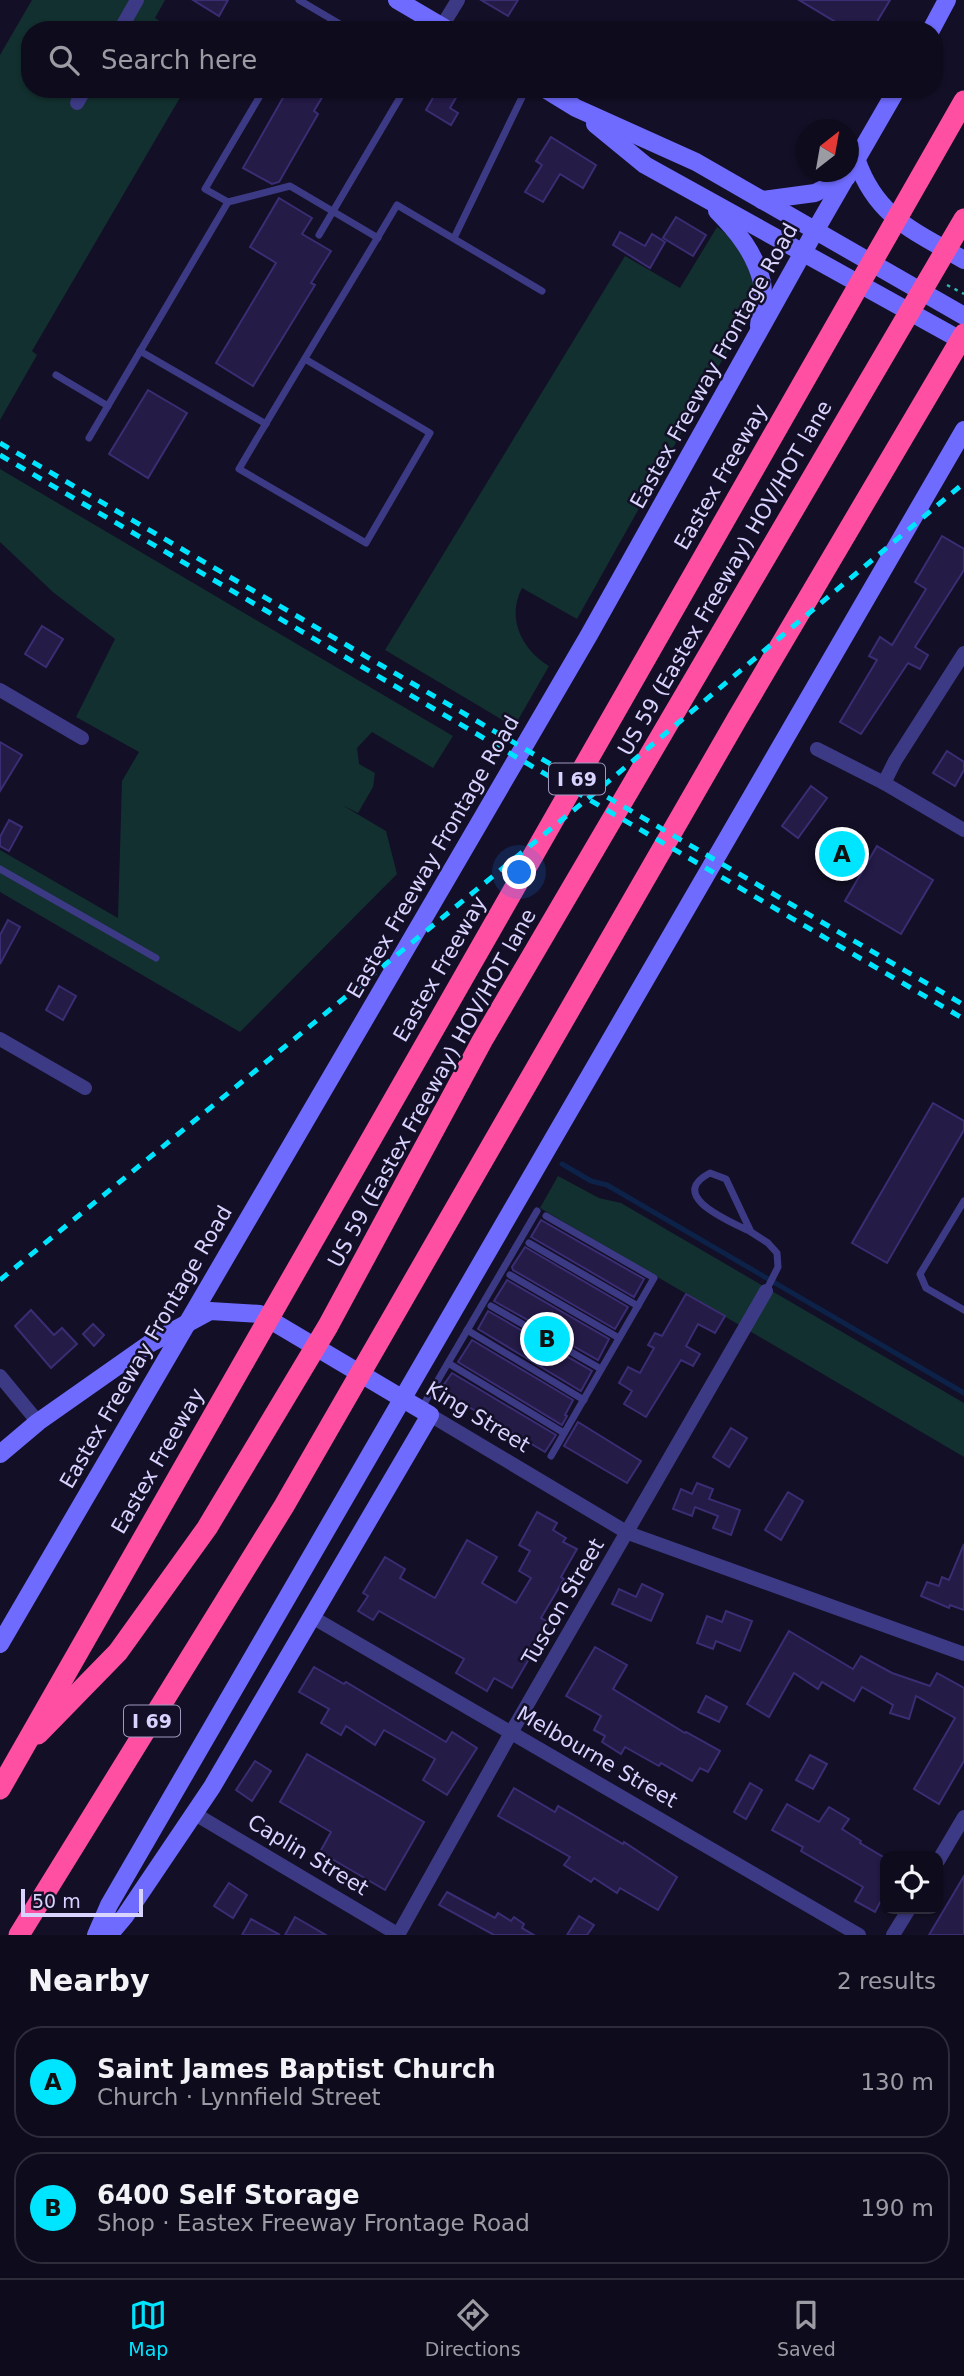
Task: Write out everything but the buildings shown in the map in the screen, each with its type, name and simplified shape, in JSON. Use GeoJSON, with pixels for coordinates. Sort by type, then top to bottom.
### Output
{"type":"FeatureCollection","features":[{"type":"Feature","properties":{"kind":"highway","name":"Eastex Freeway"},"geometry":{"type":"LineString","coordinates":[[0,1790],[964,101]]}},
{"type":"Feature","properties":{"kind":"highway","name":"US 59 (Eastex Freeway) HOV/HOT lane"},"geometry":{"type":"LineString","coordinates":[[0,1762],[46,1729],[118,1652],[207,1528],[328,1326],[482,1041],[964,219]]}},
{"type":"Feature","properties":{"kind":"highway","name":"I 69"},"geometry":{"type":"LineString","coordinates":[[19,1935],[284,1506],[737,719],[964,334]]}},
{"type":"Feature","properties":{"kind":"main road"},"geometry":{"type":"LineString","coordinates":[[397,0],[431,21]]}},
{"type":"Feature","properties":{"kind":"main road"},"geometry":{"type":"LineString","coordinates":[[936,21],[947,0]]}},
{"type":"Feature","properties":{"kind":"main road"},"geometry":{"type":"LineString","coordinates":[[560,98],[576,108],[696,162],[964,316]]}},
{"type":"Feature","properties":{"kind":"main road","name":"Eastex Freeway Frontage Road"},"geometry":{"type":"LineString","coordinates":[[859,157],[892,98]]}},
{"type":"Feature","properties":{"kind":"main road"},"geometry":{"type":"LineString","coordinates":[[576,108],[645,165],[964,342]]}},
{"type":"Feature","properties":{"kind":"main road"},"geometry":{"type":"LineString","coordinates":[[859,178],[895,219],[964,260]]}},
{"type":"Feature","properties":{"kind":"main road"},"geometry":{"type":"LineString","coordinates":[[762,200],[815,193],[832,182]]}},
{"type":"Feature","properties":{"kind":"main road","name":"Eastex Freeway Frontage Road"},"geometry":{"type":"LineString","coordinates":[[0,1644],[589,635],[844,182]]}},
{"type":"Feature","properties":{"kind":"main road"},"geometry":{"type":"LineString","coordinates":[[703,196],[738,233],[754,260],[762,284],[758,334]]}},
{"type":"Feature","properties":{"kind":"main road"},"geometry":{"type":"LineString","coordinates":[[96,1935],[109,1905],[964,430]]}},
{"type":"Feature","properties":{"kind":"main road","name":"King Street"},"geometry":{"type":"LineString","coordinates":[[0,1454],[38,1422],[149,1344],[210,1311],[260,1314],[426,1412]]}},
{"type":"Feature","properties":{"kind":"main road"},"geometry":{"type":"LineString","coordinates":[[109,1935],[195,1814],[312,1617],[426,1412]]}},
{"type":"Feature","properties":{"kind":"main road"},"geometry":{"type":"LineString","coordinates":[[0,1622],[18,1614]]}},
{"type":"Feature","properties":{"kind":"street"},"geometry":{"type":"LineString","coordinates":[[125,21],[137,0]]}},
{"type":"Feature","properties":{"kind":"street"},"geometry":{"type":"LineString","coordinates":[[448,21],[458,0]]}},
{"type":"Feature","properties":{"kind":"street"},"geometry":{"type":"LineString","coordinates":[[77,103],[80,98]]}},
{"type":"Feature","properties":{"kind":"street"},"geometry":{"type":"LineString","coordinates":[[884,783],[902,749],[964,653]]}},
{"type":"Feature","properties":{"kind":"street"},"geometry":{"type":"LineString","coordinates":[[0,690],[82,738]]}},
{"type":"Feature","properties":{"kind":"street"},"geometry":{"type":"LineString","coordinates":[[817,749],[884,783],[964,830]]}},
{"type":"Feature","properties":{"kind":"street"},"geometry":{"type":"LineString","coordinates":[[0,1038],[85,1088]]}},
{"type":"Feature","properties":{"kind":"street","name":"Tuscon Street"},"geometry":{"type":"LineString","coordinates":[[398,1935],[512,1731],[766,1291]]}},
{"type":"Feature","properties":{"kind":"street"},"geometry":{"type":"LineString","coordinates":[[0,1376],[38,1422]]}},
{"type":"Feature","properties":{"kind":"street","name":"King Street"},"geometry":{"type":"LineString","coordinates":[[426,1412],[628,1533],[964,1654]]}},
{"type":"Feature","properties":{"kind":"street","name":"Melbourne Street"},"geometry":{"type":"LineString","coordinates":[[312,1617],[859,1935]]}},
{"type":"Feature","properties":{"kind":"street","name":"Caplin Street"},"geometry":{"type":"LineString","coordinates":[[195,1814],[398,1935]]}},
{"type":"Feature","properties":{"kind":"street"},"geometry":{"type":"LineString","coordinates":[[943,1853],[964,1817]]}},
{"type":"Feature","properties":{"kind":"street"},"geometry":{"type":"LineString","coordinates":[[893,1935],[906,1914]]}},
{"type":"Feature","properties":{"kind":"lane"},"geometry":{"type":"LineString","coordinates":[[299,0],[334,21]]}},
{"type":"Feature","properties":{"kind":"lane"},"geometry":{"type":"LineString","coordinates":[[259,98],[205,189],[228,202],[290,186],[378,238]]}},
{"type":"Feature","properties":{"kind":"lane"},"geometry":{"type":"LineString","coordinates":[[319,235],[400,98]]}},
{"type":"Feature","properties":{"kind":"lane"},"geometry":{"type":"LineString","coordinates":[[454,238],[522,98]]}},
{"type":"Feature","properties":{"kind":"lane"},"geometry":{"type":"LineString","coordinates":[[89,438],[228,202]]}},
{"type":"Feature","properties":{"kind":"lane"},"geometry":{"type":"LineString","coordinates":[[305,359],[430,433],[366,543],[239,469],[397,205],[542,291]]}},
{"type":"Feature","properties":{"kind":"lane"},"geometry":{"type":"LineString","coordinates":[[140,351],[266,424]]}},
{"type":"Feature","properties":{"kind":"lane"},"geometry":{"type":"LineString","coordinates":[[56,375],[108,406]]}},
{"type":"Feature","properties":{"kind":"lane"},"geometry":{"type":"LineString","coordinates":[[0,869],[156,958]]}},
{"type":"Feature","properties":{"kind":"lane"},"geometry":{"type":"LineString","coordinates":[[751,1231],[726,1179],[710,1173],[701,1177],[695,1193],[705,1208],[751,1231],[777,1253],[778,1266],[766,1291]]}},
{"type":"Feature","properties":{"kind":"lane"},"geometry":{"type":"LineString","coordinates":[[964,1201],[961,1213],[920,1274],[926,1288],[964,1310]]}},
{"type":"Feature","properties":{"kind":"lane"},"geometry":{"type":"LineString","coordinates":[[426,1412],[448,1363],[537,1211]]}},
{"type":"Feature","properties":{"kind":"lane"},"geometry":{"type":"LineString","coordinates":[[545,1216],[654,1278],[551,1456]]}},
{"type":"Feature","properties":{"kind":"lane"},"geometry":{"type":"LineString","coordinates":[[529,1243],[638,1306]]}},
{"type":"Feature","properties":{"kind":"lane"},"geometry":{"type":"LineString","coordinates":[[510,1275],[619,1338]]}},
{"type":"Feature","properties":{"kind":"lane"},"geometry":{"type":"LineString","coordinates":[[491,1306],[601,1369]]}},
{"type":"Feature","properties":{"kind":"lane"},"geometry":{"type":"LineString","coordinates":[[467,1330],[584,1400]]}},
{"type":"Feature","properties":{"kind":"lane"},"geometry":{"type":"LineString","coordinates":[[448,1363],[564,1433]]}},
{"type":"Feature","properties":{"kind":"green space"},"geometry":{"type":"Polygon","coordinates":[[[32,0],[165,0],[155,18],[160,21],[21,21],[21,98],[180,98],[32,351],[37,355],[0,420],[0,55],[32,0]]]}},
{"type":"Feature","properties":{"kind":"green space"},"geometry":{"type":"Polygon","coordinates":[[[717,227],[726,233],[739,249],[752,277],[757,298],[577,619],[522,588],[516,611],[519,632],[531,651],[549,666],[514,727],[385,650],[625,256],[680,288],[717,227]]]}},
{"type":"Feature","properties":{"kind":"green space"},"geometry":{"type":"Polygon","coordinates":[[[0,469],[453,736],[433,768],[372,732],[357,748],[359,764],[375,773],[373,787],[358,813],[342,805],[386,831],[397,874],[240,1032],[0,892],[0,850],[118,918],[122,781],[139,752],[76,717],[115,639],[54,593],[0,542],[0,469]]]}},
{"type":"Feature","properties":{"kind":"green space"},"geometry":{"type":"Polygon","coordinates":[[[558,1176],[599,1198],[621,1203],[964,1403],[964,1457],[540,1208],[558,1176]]]}},
{"type":"Feature","properties":{"kind":"waterway"},"geometry":{"type":"LineString","coordinates":[[562,1164],[591,1181],[607,1185],[964,1393]]}},
{"type":"Feature","properties":{"kind":"railway"},"geometry":{"type":"LineString","coordinates":[[0,443],[964,1005]]}},
{"type":"Feature","properties":{"kind":"railway"},"geometry":{"type":"LineString","coordinates":[[0,455],[964,1019]]}},
{"type":"Feature","properties":{"kind":"railway"},"geometry":{"type":"LineString","coordinates":[[0,1280],[597,791],[964,483]]}},
{"type":"Feature","properties":{"kind":"place","name":"Saint James Baptist Church"},"geometry":{"type":"Point","coordinates":[842,854]}},
{"type":"Feature","properties":{"kind":"place","name":"6400 Self Storage"},"geometry":{"type":"Point","coordinates":[547,1339]}}]}
